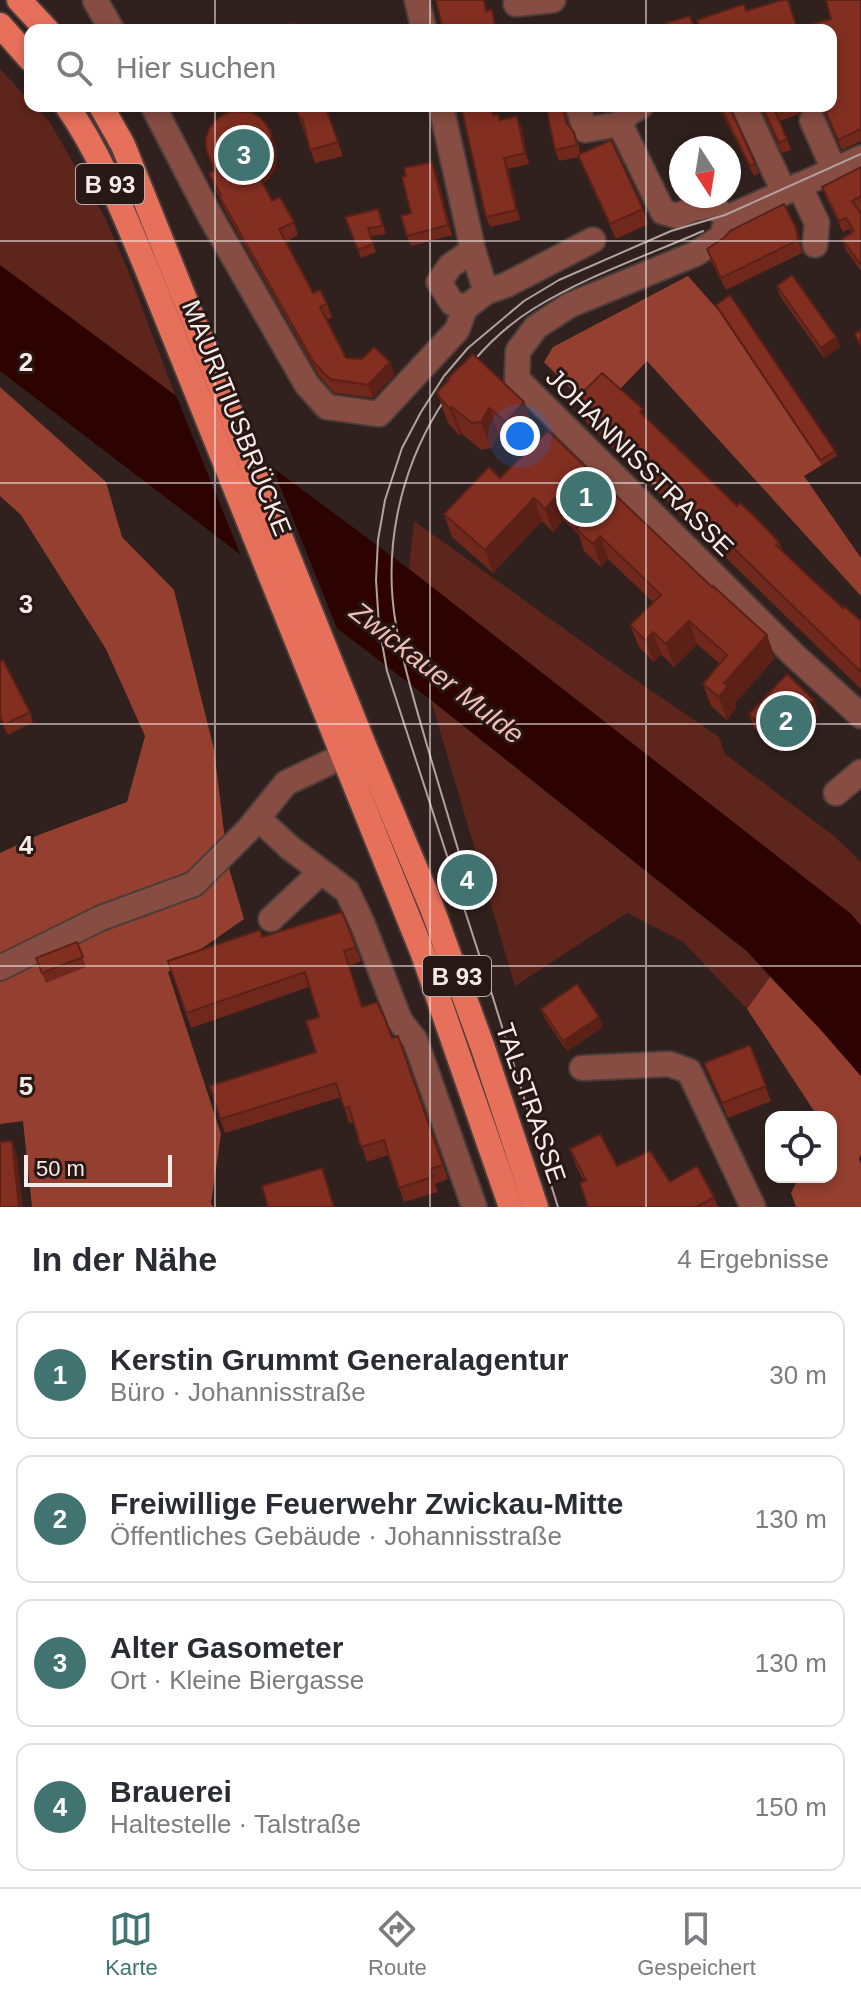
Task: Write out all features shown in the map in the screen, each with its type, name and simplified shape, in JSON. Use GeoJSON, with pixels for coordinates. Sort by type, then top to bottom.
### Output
{"type":"FeatureCollection","features":[{"type":"Feature","properties":{"kind":"main road"},"geometry":{"type":"LineString","coordinates":[[19,0],[41,24]]}},
{"type":"Feature","properties":{"kind":"main road"},"geometry":{"type":"LineString","coordinates":[[0,25],[24,52]]}},
{"type":"Feature","properties":{"kind":"main road","name":"MAURITIUSBRÜCKE"},"geometry":{"type":"LineString","coordinates":[[71,112],[94,152],[146,267],[323,707],[354,753]]}},
{"type":"Feature","properties":{"kind":"main road","name":"MAURITIUSBRÜCKE"},"geometry":{"type":"LineString","coordinates":[[104,112],[123,145],[189,309],[354,753]]}},
{"type":"Feature","properties":{"kind":"main road","name":"TALSTRASSE"},"geometry":{"type":"LineString","coordinates":[[354,753],[432,908],[483,1048],[521,1199]]}},
{"type":"Feature","properties":{"kind":"street"},"geometry":{"type":"LineString","coordinates":[[95,0],[109,24]]}},
{"type":"Feature","properties":{"kind":"street"},"geometry":{"type":"LineString","coordinates":[[417,0],[423,24]]}},
{"type":"Feature","properties":{"kind":"street"},"geometry":{"type":"LineString","coordinates":[[516,4],[553,0]]}},
{"type":"Feature","properties":{"kind":"street"},"geometry":{"type":"LineString","coordinates":[[159,112],[209,214],[307,385],[327,407],[379,414],[457,330],[465,308],[486,292],[506,285],[593,240]]}},
{"type":"Feature","properties":{"kind":"street"},"geometry":{"type":"LineString","coordinates":[[442,112],[473,250],[486,292]]}},
{"type":"Feature","properties":{"kind":"street"},"geometry":{"type":"LineString","coordinates":[[580,112],[585,130],[620,124],[631,112]]}},
{"type":"Feature","properties":{"kind":"street"},"geometry":{"type":"LineString","coordinates":[[747,112],[792,189],[817,223],[815,245]]}},
{"type":"Feature","properties":{"kind":"street"},"geometry":{"type":"LineString","coordinates":[[812,120],[834,170]]}},
{"type":"Feature","properties":{"kind":"street"},"geometry":{"type":"LineString","coordinates":[[620,124],[663,212],[677,216],[712,205],[727,218],[861,158]]}},
{"type":"Feature","properties":{"kind":"street","name":"JOHANNISSTRASSE"},"geometry":{"type":"LineString","coordinates":[[727,218],[722,237],[695,254],[570,305],[536,327],[518,351],[517,379],[796,657],[861,716]]}},
{"type":"Feature","properties":{"kind":"street"},"geometry":{"type":"LineString","coordinates":[[465,308],[452,303],[439,282],[450,266],[473,250]]}},
{"type":"Feature","properties":{"kind":"street"},"geometry":{"type":"LineString","coordinates":[[0,968],[101,918],[194,884],[248,830],[286,783],[354,753]]}},
{"type":"Feature","properties":{"kind":"street"},"geometry":{"type":"LineString","coordinates":[[836,793],[861,772]]}},
{"type":"Feature","properties":{"kind":"street"},"geometry":{"type":"LineString","coordinates":[[258,818],[289,847],[347,891],[400,1021],[415,1040],[473,1207],[521,1199]]}},
{"type":"Feature","properties":{"kind":"street"},"geometry":{"type":"LineString","coordinates":[[271,919],[321,872]]}},
{"type":"Feature","properties":{"kind":"street"},"geometry":{"type":"LineString","coordinates":[[582,1068],[669,1064],[689,1071],[753,1207]]}},
{"type":"Feature","properties":{"kind":"shaded area"},"geometry":{"type":"Polygon","coordinates":[[[0,69],[24,95],[24,112],[41,112],[49,121],[104,216],[175,395],[0,265],[0,69]]]}},
{"type":"Feature","properties":{"kind":"shaded area"},"geometry":{"type":"Polygon","coordinates":[[[688,276],[718,310],[822,465],[804,476],[861,558],[861,596],[647,361],[596,414],[544,362],[553,347],[688,276]]]}},
{"type":"Feature","properties":{"kind":"shaded area"},"geometry":{"type":"Polygon","coordinates":[[[0,387],[106,482],[122,537],[174,590],[214,749],[228,865],[244,919],[168,972],[221,1134],[211,1203],[213,1207],[32,1207],[23,1121],[0,1124],[0,853],[127,802],[145,736],[106,649],[21,515],[0,496],[0,387]]]}},
{"type":"Feature","properties":{"kind":"shaded area"},"geometry":{"type":"Polygon","coordinates":[[[414,521],[719,737],[725,754],[834,836],[861,862],[861,926],[851,914],[409,569],[414,521]]]}},
{"type":"Feature","properties":{"kind":"shaded area"},"geometry":{"type":"Polygon","coordinates":[[[431,700],[747,952],[770,977],[747,1009],[682,941],[627,913],[515,986],[431,700]]]}},
{"type":"Feature","properties":{"kind":"shaded area"},"geometry":{"type":"Polygon","coordinates":[[[770,977],[861,1076],[861,1207],[796,1207],[791,1193],[796,1183],[837,1183],[837,1111],[814,1111],[747,1009],[770,977]]]}},
{"type":"Feature","properties":{"kind":"water","name":"Zwickauer Mulde"},"geometry":{"type":"Polygon","coordinates":[[[0,265],[409,569],[851,914],[861,926],[861,1076],[747,951],[431,700],[0,371],[0,265]]]}},
{"type":"Feature","properties":{"kind":"pier"},"geometry":{"type":"Polygon","coordinates":[[[173,388],[269,459],[340,636],[243,561],[173,388]]]}},
{"type":"Feature","properties":{"kind":"building"},"geometry":{"type":"Polygon","coordinates":[[[436,0],[484,0],[486,11],[492,10],[495,24],[442,24],[436,0]]]}},
{"type":"Feature","properties":{"kind":"building"},"geometry":{"type":"Polygon","coordinates":[[[788,0],[796,24],[699,24],[697,20],[744,4],[746,11],[788,0]]]}},
{"type":"Feature","properties":{"kind":"building"},"geometry":{"type":"Polygon","coordinates":[[[826,0],[861,0],[861,129],[838,140],[826,112],[837,112],[837,24],[812,24],[831,19],[826,0]]]}},
{"type":"Feature","properties":{"kind":"building"},"geometry":{"type":"Polygon","coordinates":[[[690,16],[693,24],[666,24],[690,16]]]}},
{"type":"Feature","properties":{"kind":"building"},"geometry":{"type":"Polygon","coordinates":[[[251,112],[260,117],[271,133],[271,155],[257,172],[272,201],[280,197],[294,222],[279,229],[313,293],[320,290],[327,304],[320,307],[346,358],[362,359],[374,347],[390,362],[368,385],[330,379],[314,363],[219,196],[209,174],[214,170],[206,149],[206,138],[209,129],[222,115],[251,112]]]}},
{"type":"Feature","properties":{"kind":"building"},"geometry":{"type":"Polygon","coordinates":[[[297,112],[327,112],[338,142],[310,150],[297,112]]]}},
{"type":"Feature","properties":{"kind":"building"},"geometry":{"type":"Polygon","coordinates":[[[462,112],[492,112],[493,115],[498,114],[500,120],[517,116],[525,153],[504,158],[516,210],[486,217],[462,112]]]}},
{"type":"Feature","properties":{"kind":"building"},"geometry":{"type":"Polygon","coordinates":[[[547,112],[564,112],[577,145],[555,150],[547,112]]]}},
{"type":"Feature","properties":{"kind":"building"},"geometry":{"type":"Polygon","coordinates":[[[723,112],[732,112],[755,163],[750,166],[741,148],[741,136],[735,136],[723,112]]]}},
{"type":"Feature","properties":{"kind":"building"},"geometry":{"type":"Polygon","coordinates":[[[765,112],[775,112],[787,139],[779,143],[765,112]]]}},
{"type":"Feature","properties":{"kind":"building"},"geometry":{"type":"Polygon","coordinates":[[[611,140],[643,209],[610,224],[578,155],[611,140]]]}},
{"type":"Feature","properties":{"kind":"building"},"geometry":{"type":"Polygon","coordinates":[[[432,162],[448,225],[407,236],[401,216],[411,213],[402,177],[406,176],[404,168],[432,162]]]}},
{"type":"Feature","properties":{"kind":"building"},"geometry":{"type":"Polygon","coordinates":[[[861,167],[861,196],[852,201],[861,214],[861,265],[842,239],[854,231],[846,218],[839,221],[822,187],[861,167]]]}},
{"type":"Feature","properties":{"kind":"building"},"geometry":{"type":"Polygon","coordinates":[[[784,204],[796,228],[798,240],[721,278],[707,249],[730,231],[784,204]]]}},
{"type":"Feature","properties":{"kind":"building"},"geometry":{"type":"Polygon","coordinates":[[[378,209],[383,226],[368,228],[373,244],[358,250],[345,217],[378,209]]]}},
{"type":"Feature","properties":{"kind":"building"},"geometry":{"type":"Polygon","coordinates":[[[792,275],[836,337],[821,348],[777,286],[792,275]]]}},
{"type":"Feature","properties":{"kind":"building"},"geometry":{"type":"Polygon","coordinates":[[[730,295],[835,451],[820,460],[716,305],[730,295]]]}},
{"type":"Feature","properties":{"kind":"building"},"geometry":{"type":"Polygon","coordinates":[[[861,330],[861,345],[854,334],[861,330]]]}},
{"type":"Feature","properties":{"kind":"building"},"geometry":{"type":"Polygon","coordinates":[[[473,354],[524,402],[506,422],[489,408],[481,422],[472,423],[452,407],[450,409],[438,396],[437,392],[447,379],[473,354]]]}},
{"type":"Feature","properties":{"kind":"building"},"geometry":{"type":"Polygon","coordinates":[[[602,373],[643,409],[640,412],[737,506],[740,503],[752,514],[779,542],[776,545],[807,575],[861,621],[861,672],[578,397],[602,373]]]}},
{"type":"Feature","properties":{"kind":"building"},"geometry":{"type":"Polygon","coordinates":[[[548,431],[767,635],[724,683],[728,686],[719,697],[703,684],[727,655],[689,621],[666,644],[653,632],[645,640],[630,625],[661,595],[600,536],[593,544],[576,529],[581,523],[555,498],[545,509],[534,498],[485,550],[444,514],[489,467],[500,478],[548,431]]]}},
{"type":"Feature","properties":{"kind":"building"},"geometry":{"type":"Polygon","coordinates":[[[3,660],[30,712],[4,725],[0,716],[0,662],[3,660]]]}},
{"type":"Feature","properties":{"kind":"building"},"geometry":{"type":"Polygon","coordinates":[[[787,674],[814,700],[776,739],[749,714],[787,674]]]}},
{"type":"Feature","properties":{"kind":"building"},"geometry":{"type":"Polygon","coordinates":[[[342,912],[356,947],[344,951],[362,1007],[377,1002],[392,1038],[398,1036],[443,1165],[430,1169],[432,1177],[399,1188],[384,1140],[361,1147],[349,1107],[344,1108],[336,1083],[220,1119],[210,1086],[316,1052],[306,1021],[319,1017],[305,972],[186,1013],[168,961],[260,930],[262,937],[342,912]]]}},
{"type":"Feature","properties":{"kind":"building"},"geometry":{"type":"Polygon","coordinates":[[[77,942],[83,957],[42,973],[36,958],[77,942]]]}},
{"type":"Feature","properties":{"kind":"building"},"geometry":{"type":"Polygon","coordinates":[[[577,984],[599,1017],[563,1041],[541,1009],[577,984]]]}},
{"type":"Feature","properties":{"kind":"building"},"geometry":{"type":"Polygon","coordinates":[[[750,1045],[766,1086],[722,1103],[704,1063],[750,1045]]]}},
{"type":"Feature","properties":{"kind":"building"},"geometry":{"type":"Polygon","coordinates":[[[600,1134],[617,1166],[650,1151],[670,1182],[697,1166],[714,1197],[696,1207],[588,1207],[580,1183],[586,1180],[570,1149],[600,1134]]]}},
{"type":"Feature","properties":{"kind":"building"},"geometry":{"type":"Polygon","coordinates":[[[12,1141],[19,1207],[0,1207],[0,1142],[12,1141]]]}},
{"type":"Feature","properties":{"kind":"building"},"geometry":{"type":"Polygon","coordinates":[[[322,1168],[334,1207],[268,1207],[262,1186],[322,1168]]]}},
{"type":"Feature","properties":{"kind":"tram line"},"geometry":{"type":"LineString","coordinates":[[558,1207],[387,671],[379,626],[376,580],[378,540],[385,500],[402,448],[444,376],[468,348],[524,301],[559,280],[671,231],[725,215],[861,154]]}},
{"type":"Feature","properties":{"kind":"tram line"},"geometry":{"type":"LineString","coordinates":[[473,899],[402,655],[392,597],[393,541],[413,460],[424,435],[457,381],[480,354],[518,319],[574,286],[703,231]]}},
{"type":"Feature","properties":{"kind":"place","name":"Alter Gasometer"},"geometry":{"type":"Point","coordinates":[244,155]}},
{"type":"Feature","properties":{"kind":"place","name":"Kerstin Grummt Generalagentur"},"geometry":{"type":"Point","coordinates":[586,497]}},
{"type":"Feature","properties":{"kind":"place","name":"Freiwillige Feuerwehr Zwickau-Mitte"},"geometry":{"type":"Point","coordinates":[786,721]}},
{"type":"Feature","properties":{"kind":"place","name":"Brauerei"},"geometry":{"type":"Point","coordinates":[467,880]}}]}
